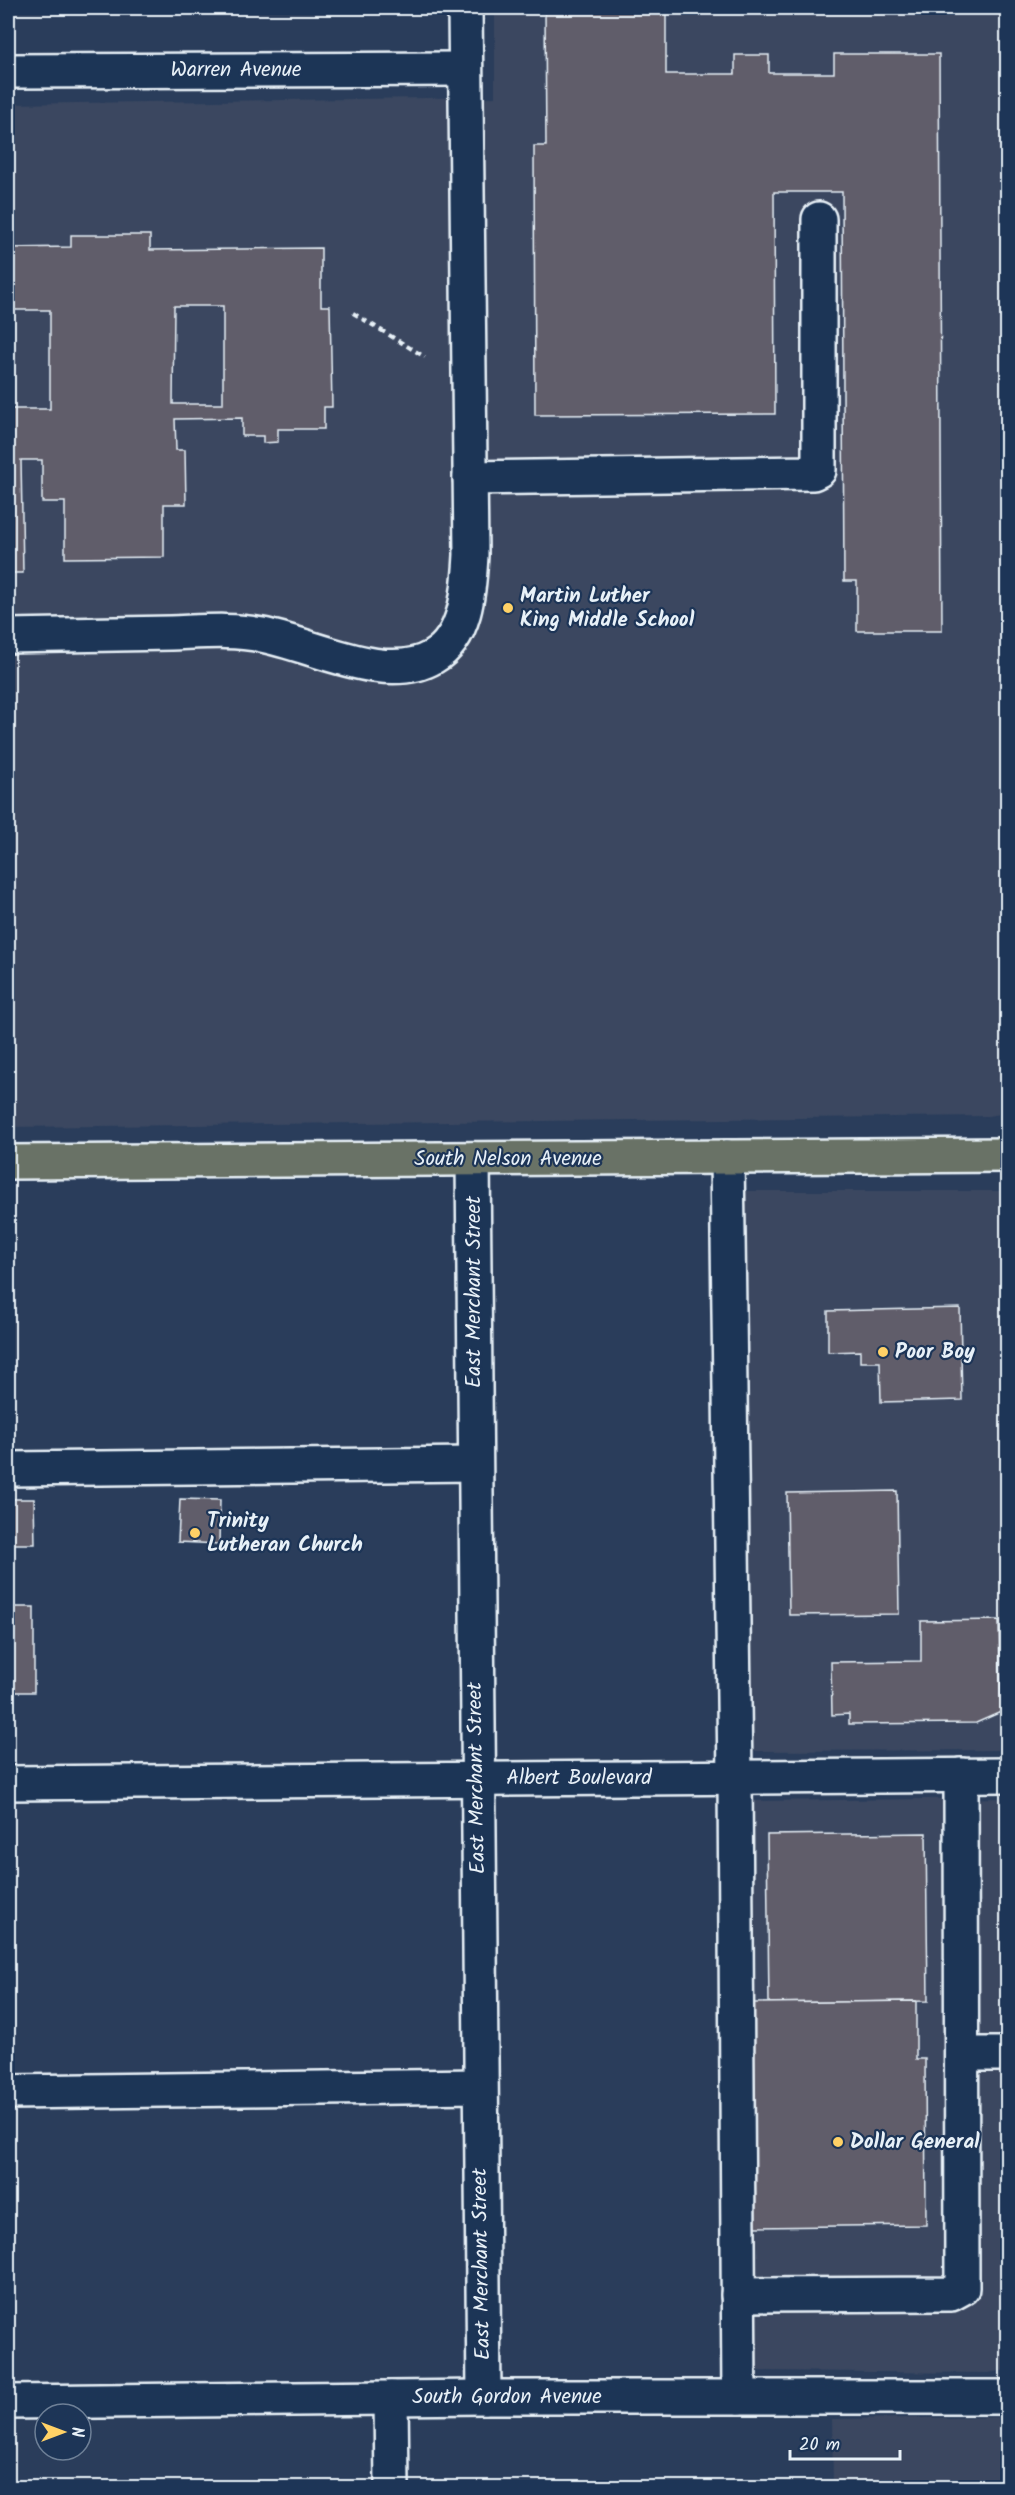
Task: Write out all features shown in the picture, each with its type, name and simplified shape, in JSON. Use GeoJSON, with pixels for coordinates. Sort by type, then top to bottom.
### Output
{"type":"FeatureCollection","features":[{"type":"Feature","properties":{"kind":"main road","name":"South Nelson Avenue"},"geometry":{"type":"LineString","coordinates":[[8,1162],[1008,1155]]}},
{"type":"Feature","properties":{"kind":"street"},"geometry":{"type":"LineString","coordinates":[[8,636],[244,632],[394,668],[417,664],[435,656],[449,643],[460,622],[467,601],[471,555],[465,8]]}},
{"type":"Feature","properties":{"kind":"street","name":"Warren Avenue"},"geometry":{"type":"LineString","coordinates":[[8,71],[465,69]]}},
{"type":"Feature","properties":{"kind":"street"},"geometry":{"type":"LineString","coordinates":[[470,478],[813,473],[819,470],[819,219]]}},
{"type":"Feature","properties":{"kind":"street"},"geometry":{"type":"LineString","coordinates":[[727,1157],[735,1777],[739,2397]]}},
{"type":"Feature","properties":{"kind":"street","name":"East Merchant Street"},"geometry":{"type":"LineString","coordinates":[[473,1159],[484,2397]]}},
{"type":"Feature","properties":{"kind":"street"},"geometry":{"type":"LineString","coordinates":[[8,1469],[475,1464]]}},
{"type":"Feature","properties":{"kind":"street"},"geometry":{"type":"LineString","coordinates":[[738,2295],[951,2294],[962,2288],[961,1775]]}},
{"type":"Feature","properties":{"kind":"street","name":"Albert Boulevard"},"geometry":{"type":"LineString","coordinates":[[8,1783],[1008,1775]]}},
{"type":"Feature","properties":{"kind":"street"},"geometry":{"type":"LineString","coordinates":[[962,2054],[1008,2054]]}},
{"type":"Feature","properties":{"kind":"street"},"geometry":{"type":"LineString","coordinates":[[8,2092],[480,2086]]}},
{"type":"Feature","properties":{"kind":"street","name":"South Gordon Avenue"},"geometry":{"type":"LineString","coordinates":[[8,2402],[484,2397],[1008,2397]]}},
{"type":"Feature","properties":{"kind":"street"},"geometry":{"type":"LineString","coordinates":[[391,2398],[392,2487]]}},
{"type":"Feature","properties":{"kind":"path"},"geometry":{"type":"LineString","coordinates":[[353,313],[425,357]]}},
{"type":"Feature","properties":{"kind":"shaded area","name":"Martin Luther King Middle School"},"geometry":{"type":"Polygon","coordinates":[[[495,8],[1007,8],[1007,1113],[988,1116],[8,1127],[8,104],[495,97],[495,8]]]}},
{"type":"Feature","properties":{"kind":"shaded area"},"geometry":{"type":"Polygon","coordinates":[[[744,1191],[1007,1191],[1007,1750],[747,1751],[744,1191]]]}},
{"type":"Feature","properties":{"kind":"shaded area"},"geometry":{"type":"Polygon","coordinates":[[[1007,1798],[1007,2370],[988,2373],[751,2371],[747,1801],[1007,1798]]]}},
{"type":"Feature","properties":{"kind":"shaded area"},"geometry":{"type":"Polygon","coordinates":[[[1007,2417],[1007,2487],[833,2487],[832,2419],[1007,2417]]]}},
{"type":"Feature","properties":{"kind":"building"},"geometry":{"type":"Polygon","coordinates":[[[545,8],[666,8],[666,74],[735,74],[735,55],[769,55],[769,73],[834,73],[834,54],[939,54],[942,631],[857,631],[857,581],[844,581],[842,192],[774,192],[775,414],[535,415],[534,146],[546,146],[545,8]]]}},
{"type":"Feature","properties":{"kind":"building"},"geometry":{"type":"Polygon","coordinates":[[[71,235],[150,235],[150,250],[321,248],[321,306],[330,306],[332,407],[324,407],[324,429],[278,429],[278,442],[263,443],[263,436],[242,436],[242,418],[175,419],[176,450],[185,450],[186,504],[164,504],[164,557],[65,558],[65,502],[42,502],[42,460],[21,460],[23,573],[8,573],[8,409],[50,409],[50,310],[8,310],[8,248],[71,247],[71,235]],[[174,306],[173,404],[223,404],[223,306],[174,306]]]}},
{"type":"Feature","properties":{"kind":"building"},"geometry":{"type":"Polygon","coordinates":[[[960,1308],[962,1400],[881,1402],[880,1362],[860,1362],[860,1351],[828,1352],[828,1311],[960,1308]]]}},
{"type":"Feature","properties":{"kind":"building"},"geometry":{"type":"Polygon","coordinates":[[[897,1491],[899,1614],[789,1615],[787,1493],[897,1491]]]}},
{"type":"Feature","properties":{"kind":"building"},"geometry":{"type":"Polygon","coordinates":[[[8,1499],[34,1499],[35,1544],[8,1544],[8,1499]]]}},
{"type":"Feature","properties":{"kind":"building"},"geometry":{"type":"Polygon","coordinates":[[[180,1499],[220,1500],[219,1544],[178,1542],[180,1499]]]}},
{"type":"Feature","properties":{"kind":"building"},"geometry":{"type":"Polygon","coordinates":[[[8,1607],[34,1607],[34,1692],[8,1692],[8,1607]]]}},
{"type":"Feature","properties":{"kind":"building"},"geometry":{"type":"Polygon","coordinates":[[[999,1620],[1001,1712],[976,1723],[849,1724],[849,1714],[832,1715],[831,1662],[921,1661],[921,1621],[999,1620]]]}},
{"type":"Feature","properties":{"kind":"building"},"geometry":{"type":"Polygon","coordinates":[[[926,1833],[928,2001],[769,2003],[767,1835],[926,1833]]]}},
{"type":"Feature","properties":{"kind":"building","name":"Dollar General"},"geometry":{"type":"Polygon","coordinates":[[[916,2001],[916,2059],[925,2059],[926,2225],[752,2227],[749,2003],[916,2001]]]}},
{"type":"Feature","properties":{"kind":"place","name":"Martin Luther King Middle School"},"geometry":{"type":"Point","coordinates":[508,608]}},
{"type":"Feature","properties":{"kind":"place","name":"Poor Boy"},"geometry":{"type":"Point","coordinates":[883,1352]}},
{"type":"Feature","properties":{"kind":"place","name":"Trinity Lutheran Church"},"geometry":{"type":"Point","coordinates":[195,1533]}},
{"type":"Feature","properties":{"kind":"place","name":"Dollar General"},"geometry":{"type":"Point","coordinates":[838,2142]}}]}
